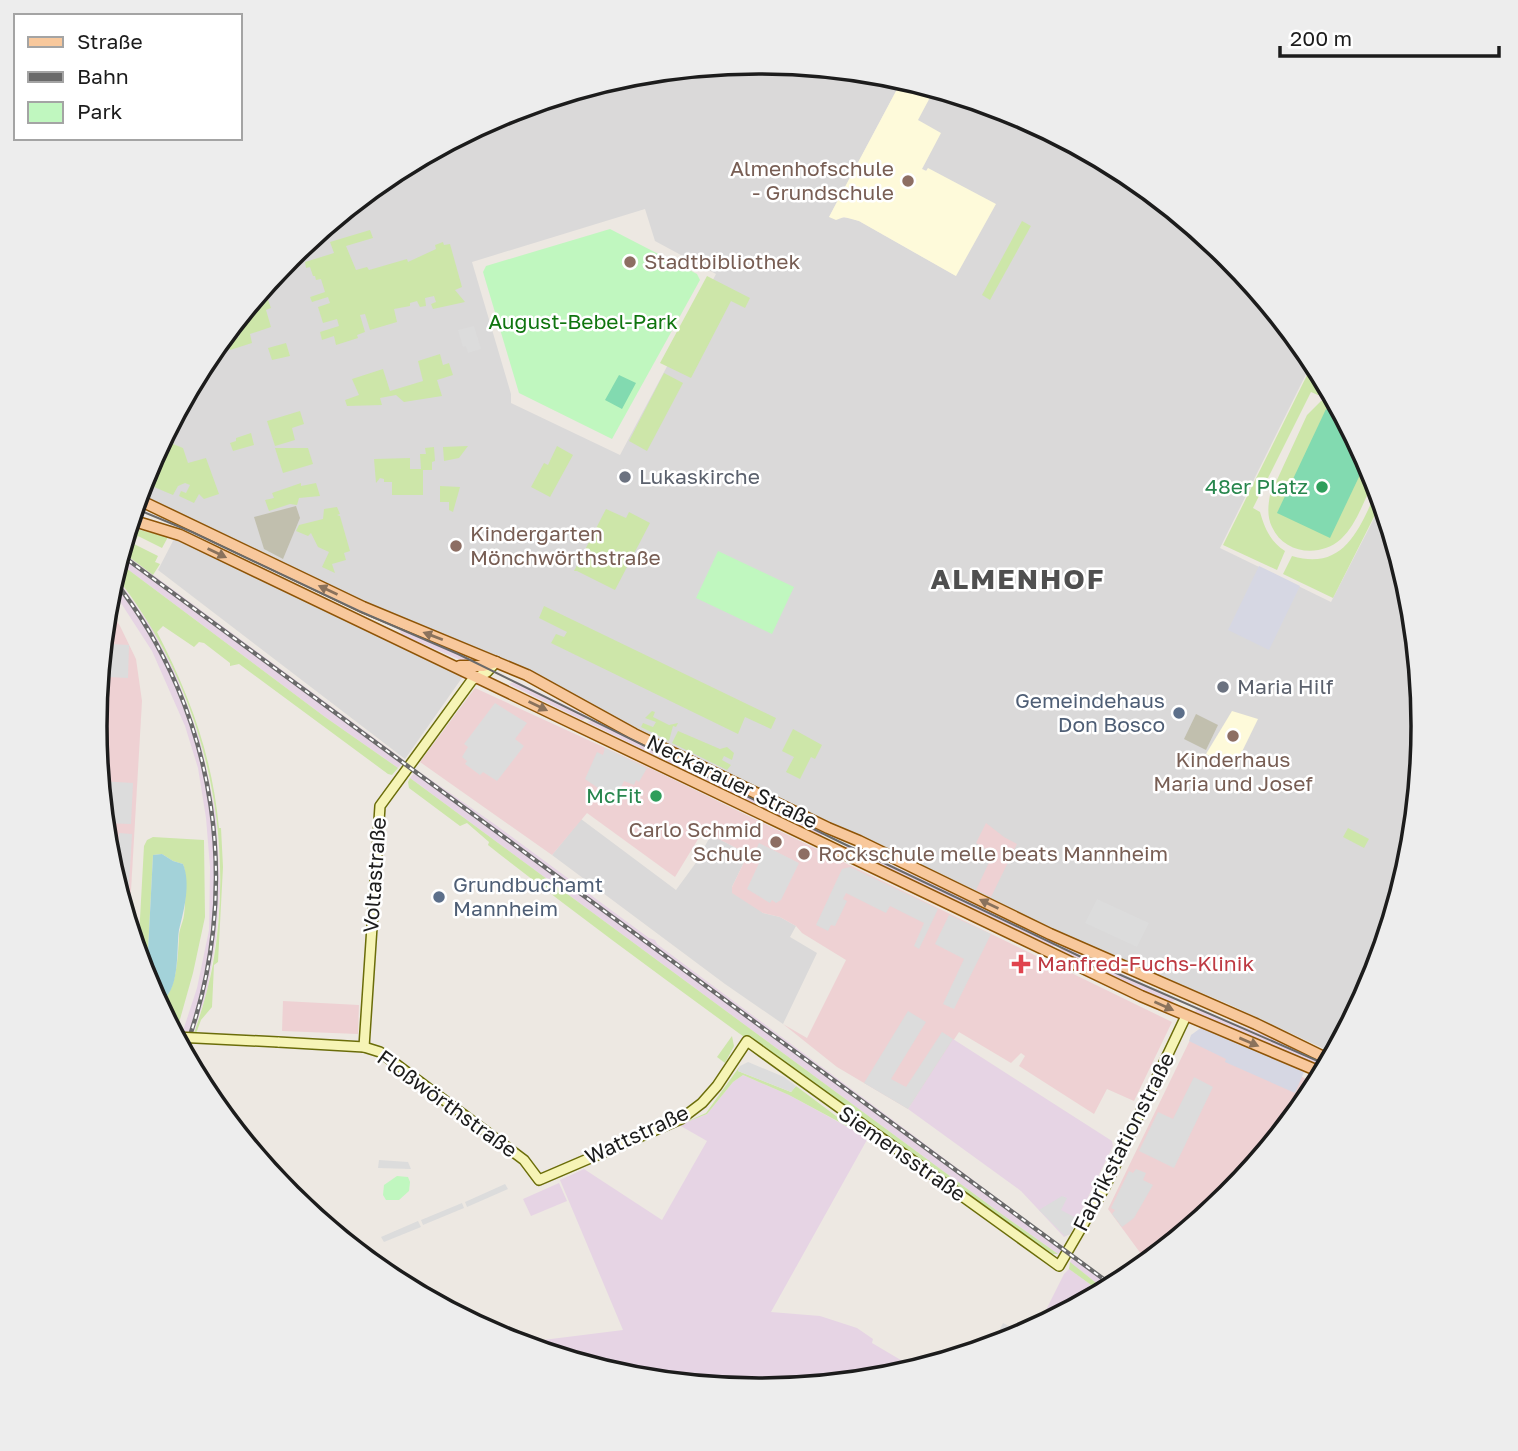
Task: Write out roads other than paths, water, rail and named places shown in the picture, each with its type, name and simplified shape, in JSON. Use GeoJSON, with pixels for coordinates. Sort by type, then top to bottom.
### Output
{"type":"FeatureCollection","features":[{"type":"Feature","properties":{"kind":"main road","name":"Neckarauer Straße"},"geometry":{"type":"LineString","coordinates":[[147,504],[363,607],[513,669],[634,734],[726,779],[1050,934],[1321,1056]]}},
{"type":"Feature","properties":{"kind":"main road"},"geometry":{"type":"LineString","coordinates":[[140,523],[180,535],[456,666],[481,671],[513,669]]}},
{"type":"Feature","properties":{"kind":"main road"},"geometry":{"type":"LineString","coordinates":[[477,653],[481,671]]}},
{"type":"Feature","properties":{"kind":"main road"},"geometry":{"type":"LineString","coordinates":[[481,671],[496,662]]}},
{"type":"Feature","properties":{"kind":"main road","name":"Neckarauer Straße"},"geometry":{"type":"LineString","coordinates":[[481,671],[1035,946],[1186,1016],[1313,1069]]}},
{"type":"Feature","properties":{"kind":"main road"},"geometry":{"type":"LineString","coordinates":[[1186,1016],[1194,998]]}},
{"type":"Feature","properties":{"kind":"street","name":"Voltastraße"},"geometry":{"type":"LineString","coordinates":[[364,1047],[380,806],[481,671]]}},
{"type":"Feature","properties":{"kind":"street","name":"Fabrikstationstraße"},"geometry":{"type":"LineString","coordinates":[[1059,1266],[1105,1187],[1186,1016]]}},
{"type":"Feature","properties":{"kind":"street","name":"Floßwörthstraße"},"geometry":{"type":"LineString","coordinates":[[187,1038],[364,1047],[380,1052],[524,1160],[536,1172],[539,1180]]}},
{"type":"Feature","properties":{"kind":"street","name":"Siemensstraße"},"geometry":{"type":"LineString","coordinates":[[747,1041],[824,1100],[936,1176],[1059,1266]]}},
{"type":"Feature","properties":{"kind":"street","name":"Wattstraße"},"geometry":{"type":"LineString","coordinates":[[539,1180],[681,1119],[702,1103],[717,1086],[747,1041]]}},
{"type":"Feature","properties":{"kind":"water"},"geometry":{"type":"Polygon","coordinates":[[[162,854],[183,864],[187,888],[179,930],[176,971],[171,990],[166,996],[148,951],[153,855],[162,854]]]}},
{"type":"Feature","properties":{"kind":"tram line"},"geometry":{"type":"LineString","coordinates":[[144,512],[458,654],[840,842],[1100,966],[1318,1061]]}},
{"type":"Feature","properties":{"kind":"railway"},"geometry":{"type":"LineString","coordinates":[[128,560],[1103,1279]]}},
{"type":"Feature","properties":{"kind":"railway"},"geometry":{"type":"LineString","coordinates":[[121,591],[149,631],[177,687],[198,745],[211,806],[216,868],[213,930],[203,992],[188,1040]]}},
{"type":"Feature","properties":{"kind":"place","name":"Almenhofschule - Grundschule"},"geometry":{"type":"Point","coordinates":[908,181]}},
{"type":"Feature","properties":{"kind":"place","name":"Stadtbibliothek"},"geometry":{"type":"Point","coordinates":[630,262]}},
{"type":"Feature","properties":{"kind":"place","name":"Lukaskirche"},"geometry":{"type":"Point","coordinates":[625,477]}},
{"type":"Feature","properties":{"kind":"place","name":"48er Platz"},"geometry":{"type":"Point","coordinates":[1322,487]}},
{"type":"Feature","properties":{"kind":"place","name":"Kindergarten Mönchwörthstraße"},"geometry":{"type":"Point","coordinates":[456,546]}},
{"type":"Feature","properties":{"kind":"place","name":"Maria Hilf"},"geometry":{"type":"Point","coordinates":[1223,687]}},
{"type":"Feature","properties":{"kind":"place","name":"Gemeindehaus Don Bosco"},"geometry":{"type":"Point","coordinates":[1179,713]}},
{"type":"Feature","properties":{"kind":"place","name":"Kinderhaus Maria und Josef"},"geometry":{"type":"Point","coordinates":[1233,736]}},
{"type":"Feature","properties":{"kind":"place","name":"McFit"},"geometry":{"type":"Point","coordinates":[656,796]}},
{"type":"Feature","properties":{"kind":"place","name":"Carlo Schmid Schule"},"geometry":{"type":"Point","coordinates":[776,842]}},
{"type":"Feature","properties":{"kind":"place","name":"Rockschule melle beats Mannheim"},"geometry":{"type":"Point","coordinates":[804,854]}},
{"type":"Feature","properties":{"kind":"place","name":"Grundbuchamt Mannheim"},"geometry":{"type":"Point","coordinates":[439,897]}},
{"type":"Feature","properties":{"kind":"place","name":"Manfred-Fuchs-Klinik"},"geometry":{"type":"Point","coordinates":[1021,964]}},
{"type":"Feature","properties":{"kind":"district","name":"ALMENHOF"},"geometry":{"type":"Point","coordinates":[1018,579]}},
{"type":"Feature","properties":{"kind":"park label","name":"August-Bebel-Park"},"geometry":{"type":"Point","coordinates":[583,322]}}]}
